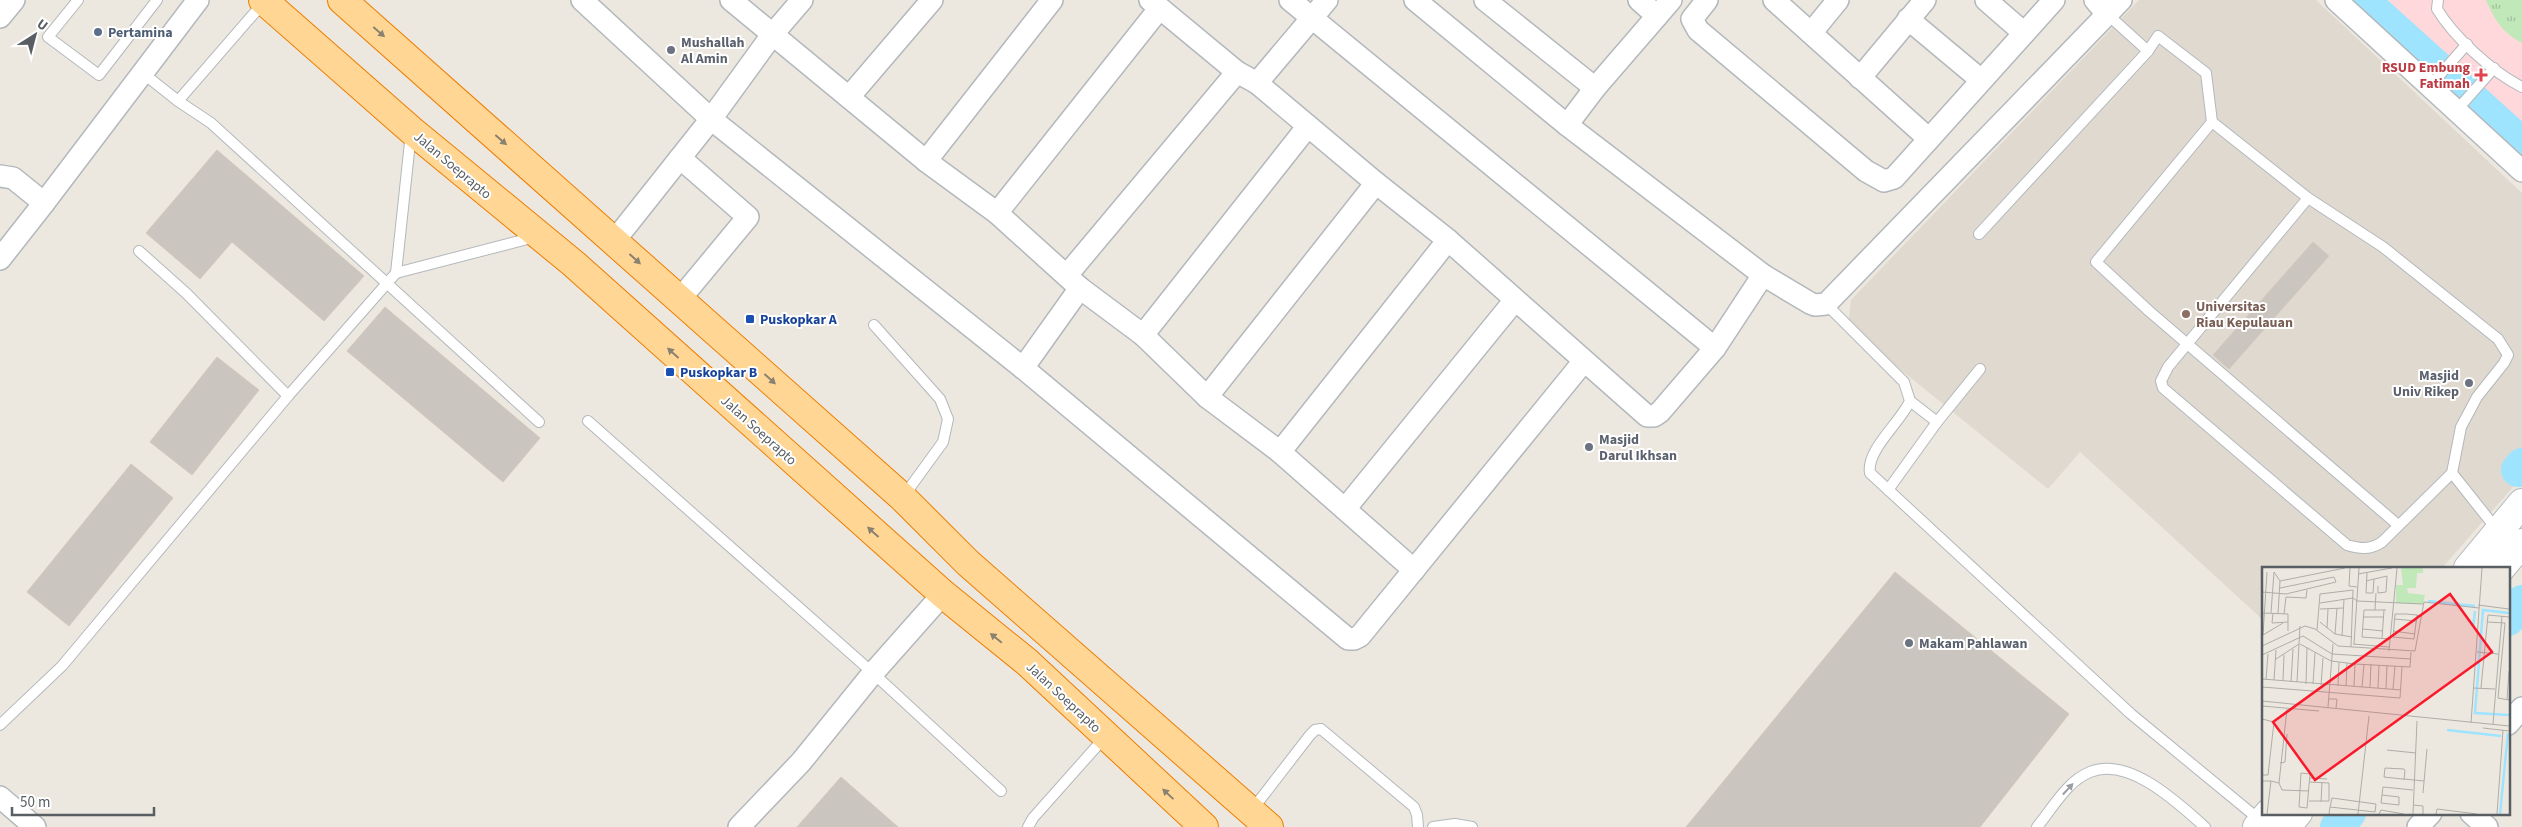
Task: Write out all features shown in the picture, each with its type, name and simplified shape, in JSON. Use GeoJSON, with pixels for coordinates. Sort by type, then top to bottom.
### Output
{"type":"FeatureCollection","features":[{"type":"Feature","properties":{"kind":"highway"},"geometry":{"type":"LineString","coordinates":[[342,0],[902,497],[968,563],[1260,819]]}},
{"type":"Feature","properties":{"kind":"highway","name":"Jalan Soeprapto"},"geometry":{"type":"LineString","coordinates":[[264,1],[411,130],[574,264],[943,594],[1026,662],[1204,827]]}},
{"type":"Feature","properties":{"kind":"highway"},"geometry":{"type":"LineString","coordinates":[[1026,662],[1050,634]]}},
{"type":"Feature","properties":{"kind":"main road"},"geometry":{"type":"LineString","coordinates":[[2470,567],[2509,545],[2522,503]]}},
{"type":"Feature","properties":{"kind":"main road"},"geometry":{"type":"LineString","coordinates":[[2265,821],[2294,814]]}},
{"type":"Feature","properties":{"kind":"street"},"geometry":{"type":"LineString","coordinates":[[0,17],[14,0]]}},
{"type":"Feature","properties":{"kind":"street"},"geometry":{"type":"LineString","coordinates":[[0,259],[144,74],[198,0]]}},
{"type":"Feature","properties":{"kind":"street"},"geometry":{"type":"LineString","coordinates":[[582,0],[711,119],[1023,368],[1348,639],[1360,636],[1584,361]]}},
{"type":"Feature","properties":{"kind":"street"},"geometry":{"type":"LineString","coordinates":[[732,0],[926,161],[997,213],[1074,281],[1143,335],[1207,397],[1280,452],[1414,570]]}},
{"type":"Feature","properties":{"kind":"street"},"geometry":{"type":"LineString","coordinates":[[614,240],[711,119],[772,35],[802,0]]}},
{"type":"Feature","properties":{"kind":"street"},"geometry":{"type":"LineString","coordinates":[[848,97],[932,0]]}},
{"type":"Feature","properties":{"kind":"street"},"geometry":{"type":"LineString","coordinates":[[926,161],[1052,0]]}},
{"type":"Feature","properties":{"kind":"street"},"geometry":{"type":"LineString","coordinates":[[1290,0],[1715,348]]}},
{"type":"Feature","properties":{"kind":"street"},"geometry":{"type":"LineString","coordinates":[[1257,83],[1328,0]]}},
{"type":"Feature","properties":{"kind":"street"},"geometry":{"type":"LineString","coordinates":[[1415,0],[1567,126],[1763,275],[1815,305],[1826,304],[2108,5]]}},
{"type":"Feature","properties":{"kind":"street"},"geometry":{"type":"LineString","coordinates":[[1485,0],[1595,88]]}},
{"type":"Feature","properties":{"kind":"street"},"geometry":{"type":"LineString","coordinates":[[1639,0],[1657,16]]}},
{"type":"Feature","properties":{"kind":"street"},"geometry":{"type":"LineString","coordinates":[[1567,126],[1595,88],[1671,0]]}},
{"type":"Feature","properties":{"kind":"street"},"geometry":{"type":"LineString","coordinates":[[1707,0],[1692,19],[1698,30],[1878,179],[1884,181],[1894,178],[2054,0]]}},
{"type":"Feature","properties":{"kind":"street"},"geometry":{"type":"LineString","coordinates":[[1774,0],[1928,139]]}},
{"type":"Feature","properties":{"kind":"street"},"geometry":{"type":"LineString","coordinates":[[1811,33],[1838,0]]}},
{"type":"Feature","properties":{"kind":"street"},"geometry":{"type":"LineString","coordinates":[[1860,78],[1925,0]]}},
{"type":"Feature","properties":{"kind":"street"},"geometry":{"type":"LineString","coordinates":[[1986,0],[2024,33]]}},
{"type":"Feature","properties":{"kind":"street"},"geometry":{"type":"LineString","coordinates":[[2336,0],[2461,106],[2522,171]]}},
{"type":"Feature","properties":{"kind":"street"},"geometry":{"type":"LineString","coordinates":[[997,213],[1154,4],[1238,72],[1257,83],[1376,183],[1448,240],[1650,417],[1660,412],[1715,348],[1763,275]]}},
{"type":"Feature","properties":{"kind":"street"},"geometry":{"type":"LineString","coordinates":[[1908,19],[1982,80]]}},
{"type":"Feature","properties":{"kind":"street"},"geometry":{"type":"LineString","coordinates":[[1023,368],[1074,281],[1238,72]]}},
{"type":"Feature","properties":{"kind":"street"},"geometry":{"type":"LineString","coordinates":[[1143,335],[1308,126]]}},
{"type":"Feature","properties":{"kind":"street"},"geometry":{"type":"LineString","coordinates":[[680,158],[748,217],[680,299]]}},
{"type":"Feature","properties":{"kind":"street"},"geometry":{"type":"LineString","coordinates":[[0,176],[13,178],[44,203]]}},
{"type":"Feature","properties":{"kind":"street"},"geometry":{"type":"LineString","coordinates":[[1207,397],[1376,183]]}},
{"type":"Feature","properties":{"kind":"street"},"geometry":{"type":"LineString","coordinates":[[1280,452],[1448,240]]}},
{"type":"Feature","properties":{"kind":"street"},"geometry":{"type":"LineString","coordinates":[[1345,509],[1515,300]]}},
{"type":"Feature","properties":{"kind":"street"},"geometry":{"type":"LineString","coordinates":[[739,827],[801,762],[873,673],[943,594]]}},
{"type":"Feature","properties":{"kind":"street"},"geometry":{"type":"LineString","coordinates":[[2510,722],[2522,708]]}},
{"type":"Feature","properties":{"kind":"street"},"geometry":{"type":"LineString","coordinates":[[0,797],[35,827]]}},
{"type":"Feature","properties":{"kind":"street"},"geometry":{"type":"LineString","coordinates":[[2418,827],[2430,814]]}},
{"type":"Feature","properties":{"kind":"street"},"geometry":{"type":"LineString","coordinates":[[2472,814],[2487,827]]}},
{"type":"Feature","properties":{"kind":"lane"},"geometry":{"type":"LineString","coordinates":[[78,0],[48,37],[99,75],[157,0]]}},
{"type":"Feature","properties":{"kind":"lane"},"geometry":{"type":"LineString","coordinates":[[2438,0],[2437,9],[2464,48],[2491,71],[2522,87]]}},
{"type":"Feature","properties":{"kind":"lane"},"geometry":{"type":"LineString","coordinates":[[178,101],[264,1]]}},
{"type":"Feature","properties":{"kind":"lane"},"geometry":{"type":"LineString","coordinates":[[2108,5],[2148,50]]}},
{"type":"Feature","properties":{"kind":"lane"},"geometry":{"type":"LineString","coordinates":[[1979,234],[2148,50],[2158,36],[2206,73],[2212,122],[2308,198],[2383,247],[2505,347],[2508,354],[2504,363],[2477,397],[2462,427],[2452,473],[2374,547],[2361,549],[2347,545],[2163,388],[2161,381],[2163,374],[2187,344],[2308,198]]}},
{"type":"Feature","properties":{"kind":"lane"},"geometry":{"type":"LineString","coordinates":[[2433,82],[2464,48]]}},
{"type":"Feature","properties":{"kind":"lane"},"geometry":{"type":"LineString","coordinates":[[2461,106],[2491,71]]}},
{"type":"Feature","properties":{"kind":"lane"},"geometry":{"type":"LineString","coordinates":[[144,74],[178,101],[212,123],[539,422]]}},
{"type":"Feature","properties":{"kind":"lane"},"geometry":{"type":"LineString","coordinates":[[2212,122],[2096,262],[2187,344],[2398,525]]}},
{"type":"Feature","properties":{"kind":"lane"},"geometry":{"type":"LineString","coordinates":[[396,273],[411,130]]}},
{"type":"Feature","properties":{"kind":"lane"},"geometry":{"type":"LineString","coordinates":[[0,725],[62,666],[288,396],[396,273],[538,236]]}},
{"type":"Feature","properties":{"kind":"lane"},"geometry":{"type":"LineString","coordinates":[[139,251],[186,293],[288,396]]}},
{"type":"Feature","properties":{"kind":"lane"},"geometry":{"type":"LineString","coordinates":[[1826,304],[1904,382],[1910,401],[1937,422]]}},
{"type":"Feature","properties":{"kind":"lane"},"geometry":{"type":"LineString","coordinates":[[874,325],[940,398],[948,419],[943,442],[933,458],[902,497]]}},
{"type":"Feature","properties":{"kind":"lane"},"geometry":{"type":"LineString","coordinates":[[1888,490],[1937,422],[1980,368]]}},
{"type":"Feature","properties":{"kind":"lane"},"geometry":{"type":"LineString","coordinates":[[1910,401],[1904,414],[1872,454],[1868,464],[1870,473],[2131,714],[2232,798],[2265,821]]}},
{"type":"Feature","properties":{"kind":"lane"},"geometry":{"type":"LineString","coordinates":[[588,421],[873,673],[1001,791]]}},
{"type":"Feature","properties":{"kind":"lane"},"geometry":{"type":"LineString","coordinates":[[2452,473],[2509,545]]}},
{"type":"Feature","properties":{"kind":"lane"},"geometry":{"type":"LineString","coordinates":[[1260,819],[1310,735],[1315,730],[1321,729],[1414,808],[1418,815],[1418,827]]}},
{"type":"Feature","properties":{"kind":"lane"},"geometry":{"type":"LineString","coordinates":[[1028,827],[1033,818],[1106,736]]}},
{"type":"Feature","properties":{"kind":"lane"},"geometry":{"type":"LineString","coordinates":[[2037,827],[2078,779],[2089,772],[2108,769],[2127,772],[2172,798],[2205,827]]}},
{"type":"Feature","properties":{"kind":"lane"},"geometry":{"type":"LineString","coordinates":[[1433,827],[1455,824],[1472,827]]}},
{"type":"Feature","properties":{"kind":"shaded area","name":"Universitas Riau Kepulauan"},"geometry":{"type":"Polygon","coordinates":[[[2139,0],[2316,0],[2522,193],[2522,477],[2443,567],[2262,567],[2262,619],[2080,452],[2048,489],[1848,327],[1851,300],[2139,0]]]}},
{"type":"Feature","properties":{"kind":"shaded area","name":"RSUD Embung Fatimah"},"geometry":{"type":"Polygon","coordinates":[[[2357,0],[2522,0],[2522,149],[2357,0]]]}},
{"type":"Feature","properties":{"kind":"green space"},"geometry":{"type":"Polygon","coordinates":[[[2486,0],[2522,0],[2522,43],[2509,35],[2500,25],[2486,0]]]}},
{"type":"Feature","properties":{"kind":"building"},"geometry":{"type":"Polygon","coordinates":[[[217,150],[364,276],[324,321],[232,242],[200,279],[146,233],[217,150]]]}},
{"type":"Feature","properties":{"kind":"building"},"geometry":{"type":"Polygon","coordinates":[[[2313,242],[2329,256],[2229,369],[2213,355],[2313,242]]]}},
{"type":"Feature","properties":{"kind":"building"},"geometry":{"type":"Polygon","coordinates":[[[385,307],[540,438],[503,482],[347,351],[385,307]]]}},
{"type":"Feature","properties":{"kind":"building"},"geometry":{"type":"Polygon","coordinates":[[[217,357],[259,390],[192,475],[150,442],[217,357]]]}},
{"type":"Feature","properties":{"kind":"building"},"geometry":{"type":"Polygon","coordinates":[[[131,464],[173,498],[69,626],[27,592],[131,464]]]}},
{"type":"Feature","properties":{"kind":"building","name":"Makam Pahlawan"},"geometry":{"type":"Polygon","coordinates":[[[1895,572],[2069,714],[1980,827],[1686,827],[1895,572]]]}},
{"type":"Feature","properties":{"kind":"building"},"geometry":{"type":"Polygon","coordinates":[[[841,777],[898,827],[797,827],[841,777]]]}},
{"type":"Feature","properties":{"kind":"waterway"},"geometry":{"type":"LineString","coordinates":[[2362,0],[2522,144]]}},
{"type":"Feature","properties":{"kind":"waterway"},"geometry":{"type":"LineString","coordinates":[[2518,470],[2522,465]]}},
{"type":"Feature","properties":{"kind":"waterway"},"geometry":{"type":"LineString","coordinates":[[2510,617],[2522,602]]}},
{"type":"Feature","properties":{"kind":"waterway"},"geometry":{"type":"LineString","coordinates":[[2337,827],[2348,814]]}},
{"type":"Feature","properties":{"kind":"place","name":"Pertamina"},"geometry":{"type":"Point","coordinates":[98,32]}},
{"type":"Feature","properties":{"kind":"place","name":"Mushallah Al Amin"},"geometry":{"type":"Point","coordinates":[671,50]}},
{"type":"Feature","properties":{"kind":"place","name":"RSUD Embung Fatimah"},"geometry":{"type":"Point","coordinates":[2481,75]}},
{"type":"Feature","properties":{"kind":"place","name":"Universitas Riau Kepulauan"},"geometry":{"type":"Point","coordinates":[2186,314]}},
{"type":"Feature","properties":{"kind":"place","name":"Puskopkar A"},"geometry":{"type":"Point","coordinates":[750,319]}},
{"type":"Feature","properties":{"kind":"place","name":"Puskopkar B"},"geometry":{"type":"Point","coordinates":[670,372]}},
{"type":"Feature","properties":{"kind":"place","name":"Masjid Univ Rikep"},"geometry":{"type":"Point","coordinates":[2469,383]}},
{"type":"Feature","properties":{"kind":"place","name":"Masjid Darul Ikhsan"},"geometry":{"type":"Point","coordinates":[1589,447]}},
{"type":"Feature","properties":{"kind":"place","name":"Makam Pahlawan"},"geometry":{"type":"Point","coordinates":[1909,643]}}]}
